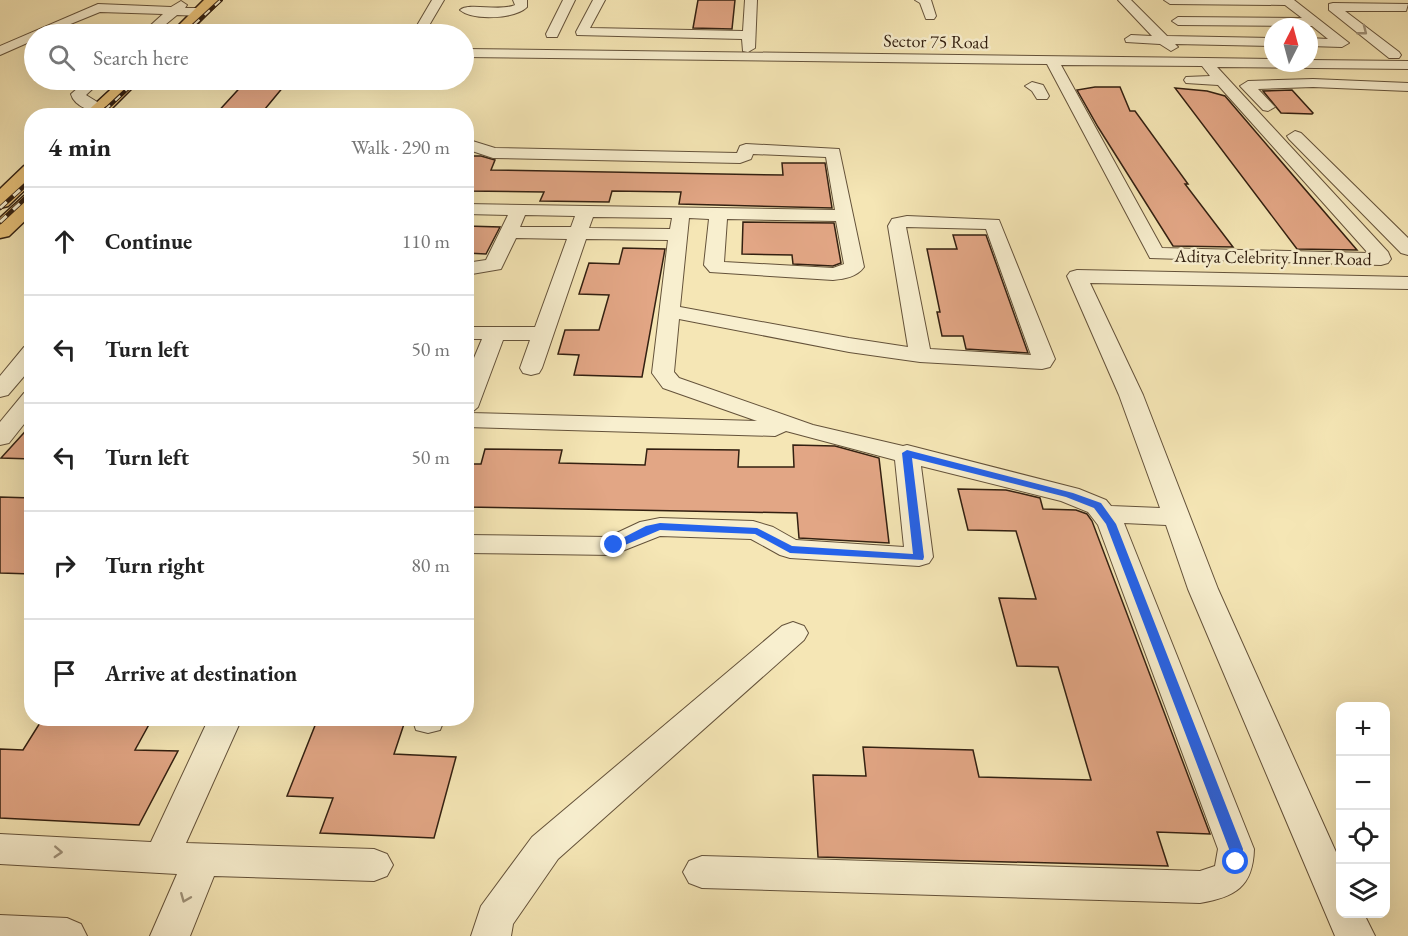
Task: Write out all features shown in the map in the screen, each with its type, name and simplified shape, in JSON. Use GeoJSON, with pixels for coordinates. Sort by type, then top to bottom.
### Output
{"type":"FeatureCollection","features":[{"type":"Feature","properties":{"kind":"main road"},"geometry":{"type":"LineString","coordinates":[[188,24],[213,0]]}},
{"type":"Feature","properties":{"kind":"main road"},"geometry":{"type":"LineString","coordinates":[[100,108],[120,90]]}},
{"type":"Feature","properties":{"kind":"main road"},"geometry":{"type":"LineString","coordinates":[[128,108],[146,90]]}},
{"type":"Feature","properties":{"kind":"main road"},"geometry":{"type":"LineString","coordinates":[[0,179],[24,161]]}},
{"type":"Feature","properties":{"kind":"main road"},"geometry":{"type":"LineString","coordinates":[[0,201],[24,178]]}},
{"type":"Feature","properties":{"kind":"main road"},"geometry":{"type":"LineString","coordinates":[[0,231],[24,208]]}},
{"type":"Feature","properties":{"kind":"street"},"geometry":{"type":"LineString","coordinates":[[159,24],[187,0]]}},
{"type":"Feature","properties":{"kind":"street"},"geometry":{"type":"LineString","coordinates":[[412,24],[426,0]]}},
{"type":"Feature","properties":{"kind":"street"},"geometry":{"type":"LineString","coordinates":[[424,24],[438,0]]}},
{"type":"Feature","properties":{"kind":"street"},"geometry":{"type":"LineString","coordinates":[[467,9],[483,13],[516,10],[521,8],[522,2],[519,0]]}},
{"type":"Feature","properties":{"kind":"street"},"geometry":{"type":"LineString","coordinates":[[552,34],[570,0]]}},
{"type":"Feature","properties":{"kind":"street"},"geometry":{"type":"LineString","coordinates":[[599,0],[582,32],[749,42],[751,0]]}},
{"type":"Feature","properties":{"kind":"street"},"geometry":{"type":"LineString","coordinates":[[921,0],[925,0],[930,16]]}},
{"type":"Feature","properties":{"kind":"street"},"geometry":{"type":"LineString","coordinates":[[1124,0],[1178,53]]}},
{"type":"Feature","properties":{"kind":"street","name":"Aditya Celebrity Inner Road"},"geometry":{"type":"LineString","coordinates":[[1052,61],[1070,79],[1154,251],[1162,255],[1381,259],[1381,256],[1223,81],[1198,41],[1158,0]]}},
{"type":"Feature","properties":{"kind":"street"},"geometry":{"type":"LineString","coordinates":[[1170,0],[1288,1],[1310,18]]}},
{"type":"Feature","properties":{"kind":"street"},"geometry":{"type":"LineString","coordinates":[[1351,3],[1393,39]]}},
{"type":"Feature","properties":{"kind":"street"},"geometry":{"type":"LineString","coordinates":[[1401,55],[1333,7],[1351,3],[1406,7]]}},
{"type":"Feature","properties":{"kind":"street"},"geometry":{"type":"LineString","coordinates":[[61,24],[98,8],[201,12]]}},
{"type":"Feature","properties":{"kind":"street"},"geometry":{"type":"LineString","coordinates":[[1178,21],[1264,22]]}},
{"type":"Feature","properties":{"kind":"street"},"geometry":{"type":"LineString","coordinates":[[1318,24],[1342,43],[1318,42]]}},
{"type":"Feature","properties":{"kind":"street"},"geometry":{"type":"LineString","coordinates":[[1131,39],[1264,42]]}},
{"type":"Feature","properties":{"kind":"street"},"geometry":{"type":"LineString","coordinates":[[0,51],[24,40]]}},
{"type":"Feature","properties":{"kind":"street","name":"Sector 75 Road"},"geometry":{"type":"LineString","coordinates":[[474,44],[749,42],[1178,53],[1207,58],[1264,62]]}},
{"type":"Feature","properties":{"kind":"street","name":"Sector 75 Road"},"geometry":{"type":"LineString","coordinates":[[474,53],[1052,61],[1264,55]]}},
{"type":"Feature","properties":{"kind":"street","name":"Sector 75 Road"},"geometry":{"type":"LineString","coordinates":[[1318,59],[1401,55]]}},
{"type":"Feature","properties":{"kind":"street","name":"Sector 75 Road"},"geometry":{"type":"LineString","coordinates":[[1318,59],[1408,65]]}},
{"type":"Feature","properties":{"kind":"street"},"geometry":{"type":"LineString","coordinates":[[1318,63],[1340,84]]}},
{"type":"Feature","properties":{"kind":"street"},"geometry":{"type":"LineString","coordinates":[[1301,72],[1313,83]]}},
{"type":"Feature","properties":{"kind":"street"},"geometry":{"type":"LineString","coordinates":[[1191,81],[1223,81]]}},
{"type":"Feature","properties":{"kind":"street"},"geometry":{"type":"LineString","coordinates":[[1408,87],[1313,83],[1247,86],[1362,206],[1408,249]]}},
{"type":"Feature","properties":{"kind":"street"},"geometry":{"type":"LineString","coordinates":[[83,90],[78,94],[80,100],[91,108]]}},
{"type":"Feature","properties":{"kind":"street"},"geometry":{"type":"LineString","coordinates":[[474,147],[493,153],[740,158],[744,157],[745,150],[748,149],[833,152],[854,267],[842,273],[833,274],[717,268],[714,266],[718,214]]}},
{"type":"Feature","properties":{"kind":"street"},"geometry":{"type":"LineString","coordinates":[[474,209],[845,216]]}},
{"type":"Feature","properties":{"kind":"street"},"geometry":{"type":"LineString","coordinates":[[474,268],[494,265],[519,210]]}},
{"type":"Feature","properties":{"kind":"street"},"geometry":{"type":"LineString","coordinates":[[531,368],[586,211]]}},
{"type":"Feature","properties":{"kind":"street"},"geometry":{"type":"LineString","coordinates":[[681,213],[663,373],[671,383],[805,430],[907,453],[1070,495],[1098,506],[1111,524],[1236,849],[1236,862],[1232,873],[1223,883],[1200,887],[702,872]]}},
{"type":"Feature","properties":{"kind":"street"},"geometry":{"type":"LineString","coordinates":[[669,311],[849,345],[920,355],[1043,361],[1014,274],[993,224],[907,221],[898,223],[920,355]]}},
{"type":"Feature","properties":{"kind":"street"},"geometry":{"type":"LineString","coordinates":[[509,232],[679,235]]}},
{"type":"Feature","properties":{"kind":"street"},"geometry":{"type":"LineString","coordinates":[[1270,258],[1285,281]]}},
{"type":"Feature","properties":{"kind":"street"},"geometry":{"type":"LineString","coordinates":[[1336,891],[1203,589],[1131,395],[1077,276],[1133,279],[1408,283]]}},
{"type":"Feature","properties":{"kind":"street"},"geometry":{"type":"LineString","coordinates":[[474,333],[543,334]]}},
{"type":"Feature","properties":{"kind":"street"},"geometry":{"type":"LineString","coordinates":[[474,387],[495,333]]}},
{"type":"Feature","properties":{"kind":"street"},"geometry":{"type":"LineString","coordinates":[[0,390],[24,362]]}},
{"type":"Feature","properties":{"kind":"street"},"geometry":{"type":"LineString","coordinates":[[0,438],[24,408]]}},
{"type":"Feature","properties":{"kind":"street"},"geometry":{"type":"LineString","coordinates":[[474,420],[805,430]]}},
{"type":"Feature","properties":{"kind":"street"},"geometry":{"type":"LineString","coordinates":[[474,544],[612,546],[650,528],[660,527],[757,531],[790,549],[919,557],[907,453]]}},
{"type":"Feature","properties":{"kind":"street"},"geometry":{"type":"LineString","coordinates":[[1104,513],[1176,517]]}},
{"type":"Feature","properties":{"kind":"street"},"geometry":{"type":"LineString","coordinates":[[491,936],[495,918],[545,848],[793,633]]}},
{"type":"Feature","properties":{"kind":"street"},"geometry":{"type":"LineString","coordinates":[[162,857],[222,726]]}},
{"type":"Feature","properties":{"kind":"street"},"geometry":{"type":"LineString","coordinates":[[0,849],[202,860],[374,865]]}},
{"type":"Feature","properties":{"kind":"street"},"geometry":{"type":"LineString","coordinates":[[170,936],[202,860]]}},
{"type":"Feature","properties":{"kind":"street"},"geometry":{"type":"LineString","coordinates":[[1348,918],[1355,936]]}},
{"type":"Feature","properties":{"kind":"street"},"geometry":{"type":"LineString","coordinates":[[0,933],[67,936]]}},
{"type":"Feature","properties":{"kind":"building"},"geometry":{"type":"Polygon","coordinates":[[[698,0],[735,0],[732,29],[693,28],[698,0]]]}},
{"type":"Feature","properties":{"kind":"building"},"geometry":{"type":"Polygon","coordinates":[[[1120,87],[1130,111],[1135,111],[1188,184],[1185,184],[1233,247],[1173,246],[1077,90],[1120,87]]]}},
{"type":"Feature","properties":{"kind":"building"},"geometry":{"type":"Polygon","coordinates":[[[1175,88],[1207,91],[1225,96],[1357,250],[1297,249],[1175,88]]]}},
{"type":"Feature","properties":{"kind":"building"},"geometry":{"type":"Polygon","coordinates":[[[238,90],[281,90],[266,108],[221,108],[238,90]]]}},
{"type":"Feature","properties":{"kind":"building"},"geometry":{"type":"Polygon","coordinates":[[[1292,90],[1312,114],[1281,113],[1263,91],[1292,90]]]}},
{"type":"Feature","properties":{"kind":"building"},"geometry":{"type":"Polygon","coordinates":[[[474,156],[495,160],[491,170],[783,175],[782,163],[825,163],[832,208],[679,204],[681,192],[612,191],[609,202],[540,201],[544,192],[474,191],[474,156]]]}},
{"type":"Feature","properties":{"kind":"building"},"geometry":{"type":"Polygon","coordinates":[[[743,222],[834,223],[841,263],[833,266],[793,264],[792,255],[742,254],[743,222]]]}},
{"type":"Feature","properties":{"kind":"building"},"geometry":{"type":"Polygon","coordinates":[[[474,226],[500,227],[486,254],[474,253],[474,226]]]}},
{"type":"Feature","properties":{"kind":"building"},"geometry":{"type":"Polygon","coordinates":[[[953,235],[986,235],[1028,353],[966,349],[963,336],[942,336],[937,312],[940,312],[927,249],[957,249],[953,235]]]}},
{"type":"Feature","properties":{"kind":"building"},"geometry":{"type":"Polygon","coordinates":[[[623,248],[665,249],[642,377],[574,375],[579,355],[558,354],[565,330],[599,330],[609,295],[579,294],[589,263],[619,264],[623,248]]]}},
{"type":"Feature","properties":{"kind":"building"},"geometry":{"type":"Polygon","coordinates":[[[24,433],[24,459],[1,458],[24,433]]]}},
{"type":"Feature","properties":{"kind":"building"},"geometry":{"type":"Polygon","coordinates":[[[793,445],[835,446],[879,458],[889,543],[799,538],[797,513],[474,507],[474,464],[481,464],[485,449],[562,450],[559,463],[645,465],[647,449],[739,450],[738,467],[794,467],[793,445]]]}},
{"type":"Feature","properties":{"kind":"building"},"geometry":{"type":"Polygon","coordinates":[[[958,489],[1006,490],[1040,498],[1043,509],[1076,510],[1087,514],[1092,521],[1210,834],[1157,832],[1168,866],[818,857],[813,775],[866,776],[863,747],[973,750],[979,777],[1091,780],[1058,667],[1017,666],[999,598],[1036,599],[1016,531],[968,530],[958,489]]]}},
{"type":"Feature","properties":{"kind":"building"},"geometry":{"type":"Polygon","coordinates":[[[0,497],[24,498],[24,574],[0,573],[0,497]]]}},
{"type":"Feature","properties":{"kind":"building"},"geometry":{"type":"Polygon","coordinates":[[[38,726],[148,726],[135,750],[178,751],[139,825],[0,818],[0,749],[23,750],[38,726]]]}},
{"type":"Feature","properties":{"kind":"building"},"geometry":{"type":"Polygon","coordinates":[[[315,726],[403,726],[394,754],[456,757],[434,838],[320,833],[333,798],[287,796],[315,726]]]}},
{"type":"Feature","properties":{"kind":"railway"},"geometry":{"type":"LineString","coordinates":[[195,24],[221,0]]}},
{"type":"Feature","properties":{"kind":"railway"},"geometry":{"type":"LineString","coordinates":[[107,108],[126,90]]}},
{"type":"Feature","properties":{"kind":"railway"},"geometry":{"type":"LineString","coordinates":[[0,208],[24,186]]}},
{"type":"Feature","properties":{"kind":"railway"},"geometry":{"type":"LineString","coordinates":[[0,222],[24,200]]}},
{"type":"Feature","properties":{"kind":"route"},"geometry":{"type":"LineString","coordinates":[[614,545],[650,528],[660,527],[757,531],[790,549],[919,557],[907,453],[1070,495],[1098,506],[1111,524],[1236,849],[1236,862]]}}]}
